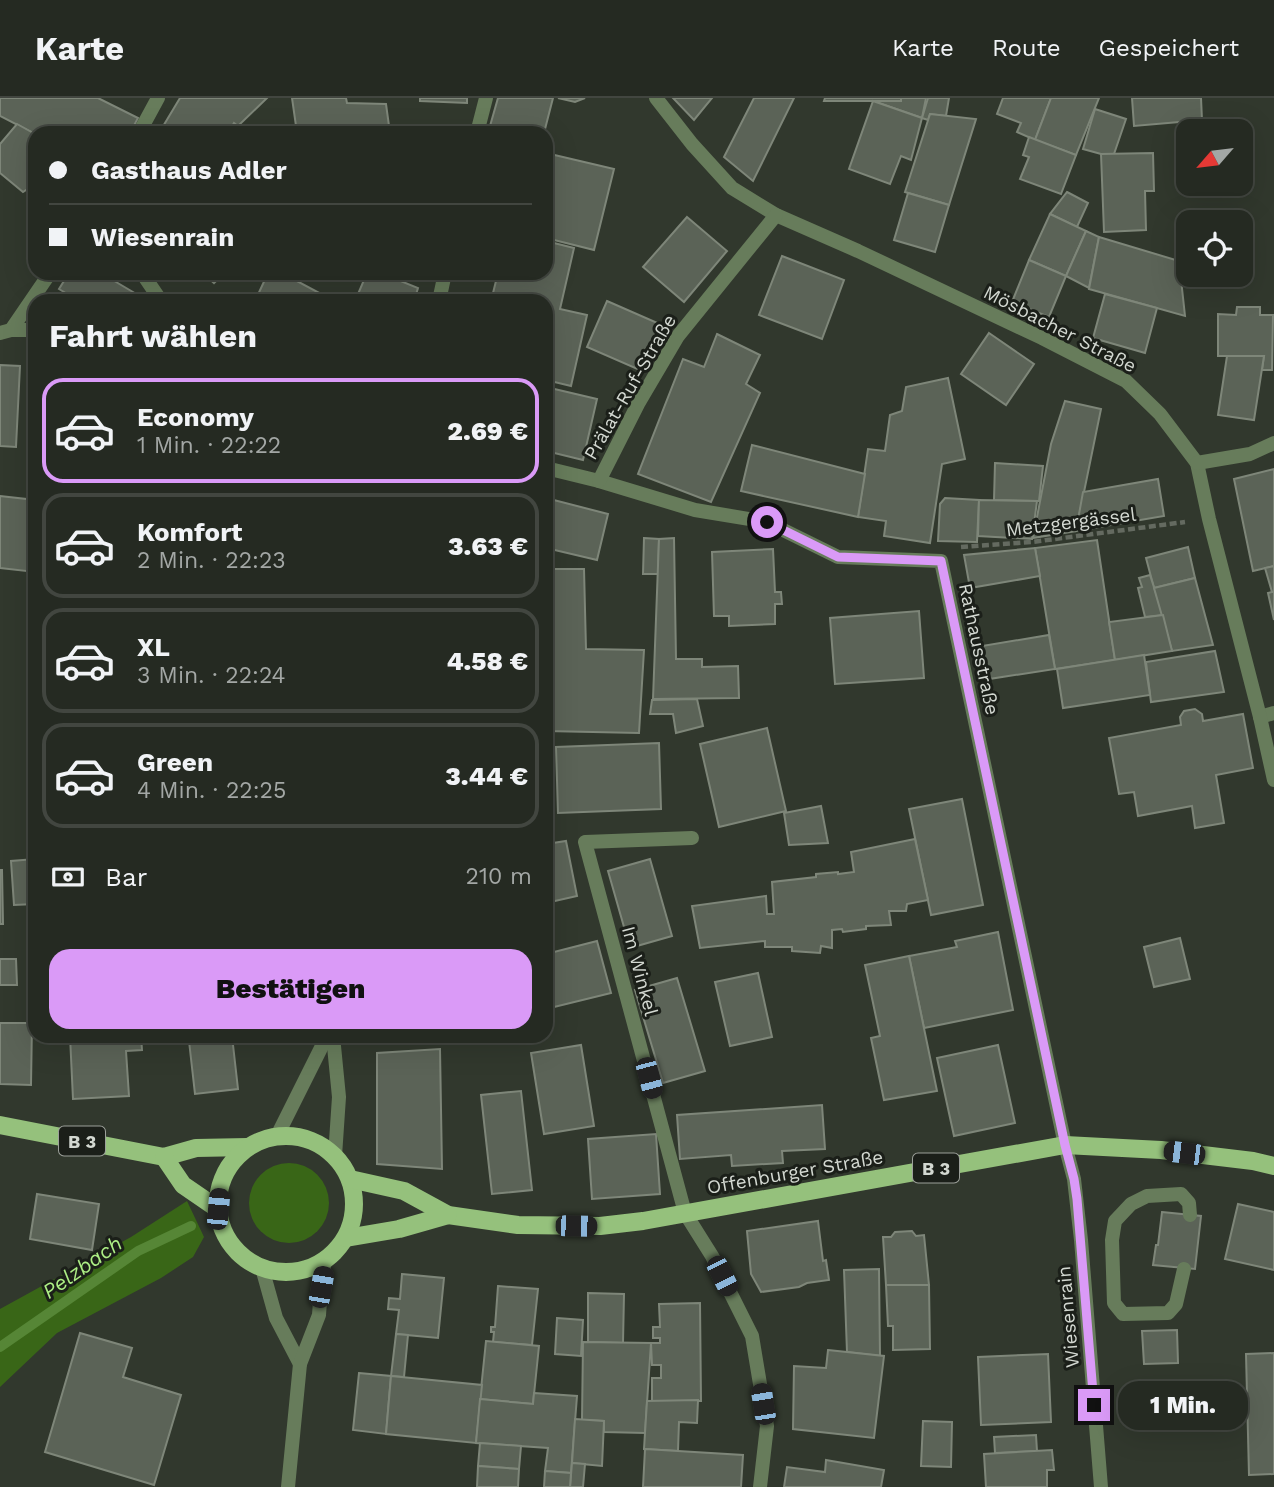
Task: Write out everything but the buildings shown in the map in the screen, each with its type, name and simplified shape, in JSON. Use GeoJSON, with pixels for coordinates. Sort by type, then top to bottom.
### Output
{"type":"FeatureCollection","features":[{"type":"Feature","properties":{"kind":"main road","name":"B 3"},"geometry":{"type":"LineString","coordinates":[[0,1125],[164,1157],[195,1148],[248,1146],[277,1136],[300,1137],[321,1145],[335,1156],[350,1179]]}},
{"type":"Feature","properties":{"kind":"main road","name":"Offenburger Straße"},"geometry":{"type":"LineString","coordinates":[[350,1179],[404,1191],[448,1215],[518,1225],[600,1226],[643,1221],[1065,1145],[1161,1150],[1274,1166]]}},
{"type":"Feature","properties":{"kind":"main road"},"geometry":{"type":"LineString","coordinates":[[248,1146],[228,1167],[220,1187],[218,1209],[225,1233],[240,1254],[262,1268],[284,1272],[306,1269],[325,1260],[337,1250],[346,1238],[353,1219],[354,1199],[350,1179]]}},
{"type":"Feature","properties":{"kind":"main road"},"geometry":{"type":"LineString","coordinates":[[164,1157],[183,1185],[218,1209]]}},
{"type":"Feature","properties":{"kind":"main road","name":"Offenburger Straße"},"geometry":{"type":"LineString","coordinates":[[346,1238],[400,1229],[448,1215]]}},
{"type":"Feature","properties":{"kind":"street"},"geometry":{"type":"LineString","coordinates":[[479,126],[486,98]]}},
{"type":"Feature","properties":{"kind":"street","name":"Mösbacher Straße"},"geometry":{"type":"LineString","coordinates":[[656,98],[692,144],[732,188],[776,215],[1042,338],[1126,381],[1160,414],[1197,463],[1209,519],[1267,715],[1274,780]]}},
{"type":"Feature","properties":{"kind":"street"},"geometry":{"type":"LineString","coordinates":[[142,126],[156,99]]}},
{"type":"Feature","properties":{"kind":"street","name":"Prälat-Ruf-Straße"},"geometry":{"type":"LineString","coordinates":[[599,481],[638,404],[677,336],[776,215]]}},
{"type":"Feature","properties":{"kind":"street"},"geometry":{"type":"LineString","coordinates":[[34,294],[45,280]]}},
{"type":"Feature","properties":{"kind":"street"},"geometry":{"type":"LineString","coordinates":[[6,331],[28,302]]}},
{"type":"Feature","properties":{"kind":"street"},"geometry":{"type":"LineString","coordinates":[[6,331],[28,330]]}},
{"type":"Feature","properties":{"kind":"street"},"geometry":{"type":"LineString","coordinates":[[1197,463],[1250,454],[1274,443]]}},
{"type":"Feature","properties":{"kind":"street","name":"Rathausstraße"},"geometry":{"type":"LineString","coordinates":[[553,470],[695,510],[767,522],[838,557],[941,561],[1065,1145]]}},
{"type":"Feature","properties":{"kind":"street","name":"Im Winkel"},"geometry":{"type":"LineString","coordinates":[[685,1213],[585,842],[692,838]]}},
{"type":"Feature","properties":{"kind":"street"},"geometry":{"type":"LineString","coordinates":[[277,1136],[324,1043]]}},
{"type":"Feature","properties":{"kind":"street"},"geometry":{"type":"LineString","coordinates":[[334,1043],[340,1097],[335,1156]]}},
{"type":"Feature","properties":{"kind":"street","name":"Wiesenrain"},"geometry":{"type":"LineString","coordinates":[[1065,1145],[1074,1179],[1081,1240],[1101,1487]]}},
{"type":"Feature","properties":{"kind":"street"},"geometry":{"type":"LineString","coordinates":[[1184,1269],[1176,1304],[1168,1312],[1124,1314],[1114,1303],[1112,1240],[1115,1221],[1131,1204],[1147,1196],[1181,1194],[1189,1203],[1190,1215]]}},
{"type":"Feature","properties":{"kind":"street"},"geometry":{"type":"LineString","coordinates":[[685,1213],[712,1256],[752,1336],[767,1426],[760,1487]]}},
{"type":"Feature","properties":{"kind":"street"},"geometry":{"type":"LineString","coordinates":[[288,1487],[300,1364],[319,1315],[325,1260]]}},
{"type":"Feature","properties":{"kind":"street"},"geometry":{"type":"LineString","coordinates":[[262,1268],[276,1318],[300,1364]]}},
{"type":"Feature","properties":{"kind":"path","name":"Metzgergässel"},"geometry":{"type":"LineString","coordinates":[[941,561],[958,547],[1032,542],[1209,519]]}},
{"type":"Feature","properties":{"kind":"green space"},"geometry":{"type":"Polygon","coordinates":[[[289,1163],[304,1166],[317,1175],[326,1188],[329,1203],[326,1218],[317,1231],[304,1240],[289,1243],[274,1240],[261,1231],[252,1218],[249,1203],[252,1188],[261,1175],[274,1166],[289,1163]]]}},
{"type":"Feature","properties":{"kind":"green space"},"geometry":{"type":"Polygon","coordinates":[[[187,1201],[204,1237],[193,1257],[161,1278],[57,1333],[0,1387],[0,1309],[131,1237],[187,1201]]]}},
{"type":"Feature","properties":{"kind":"waterway","name":"Pelzbach"},"geometry":{"type":"LineString","coordinates":[[0,1347],[138,1251],[191,1226]]}},
{"type":"Feature","properties":{"kind":"route"},"geometry":{"type":"LineString","coordinates":[[767,522],[838,557],[941,561],[1074,1179],[1094,1405]]}}]}
